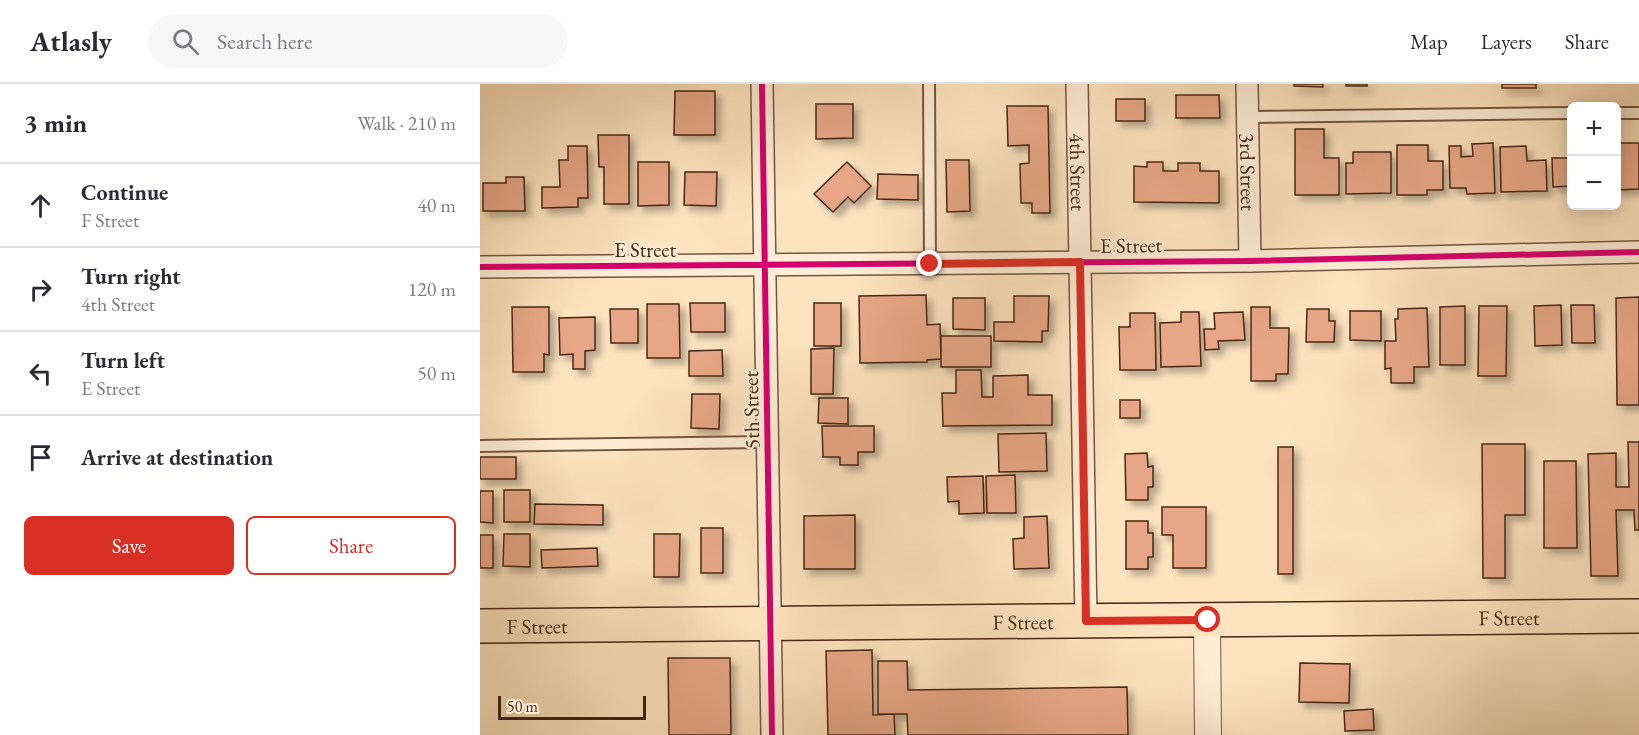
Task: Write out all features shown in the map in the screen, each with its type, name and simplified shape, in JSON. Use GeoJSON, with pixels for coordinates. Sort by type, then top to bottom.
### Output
{"type":"FeatureCollection","features":[{"type":"Feature","properties":{"kind":"main road","name":"F Street"},"geometry":{"type":"LineString","coordinates":[[480,626],[1639,616]]}},
{"type":"Feature","properties":{"kind":"street","name":"5th Street"},"geometry":{"type":"LineString","coordinates":[[762,84],[772,735]]}},
{"type":"Feature","properties":{"kind":"street","name":"4th Street"},"geometry":{"type":"LineString","coordinates":[[1077,84],[1086,621]]}},
{"type":"Feature","properties":{"kind":"street","name":"3rd Street"},"geometry":{"type":"LineString","coordinates":[[1247,84],[1250,261]]}},
{"type":"Feature","properties":{"kind":"street","name":"E Street"},"geometry":{"type":"LineString","coordinates":[[480,267],[1250,261],[1639,252]]}},
{"type":"Feature","properties":{"kind":"street"},"geometry":{"type":"LineString","coordinates":[[1208,620],[1208,735]]}},
{"type":"Feature","properties":{"kind":"lane"},"geometry":{"type":"LineString","coordinates":[[929,84],[930,264]]}},
{"type":"Feature","properties":{"kind":"lane"},"geometry":{"type":"LineString","coordinates":[[1621,113],[1639,112]]}},
{"type":"Feature","properties":{"kind":"lane"},"geometry":{"type":"LineString","coordinates":[[1248,117],[1567,113]]}},
{"type":"Feature","properties":{"kind":"lane"},"geometry":{"type":"LineString","coordinates":[[480,446],[768,442]]}},
{"type":"Feature","properties":{"kind":"building"},"geometry":{"type":"Polygon","coordinates":[[[1294,84],[1323,84],[1323,87],[1294,86],[1294,84]]]}},
{"type":"Feature","properties":{"kind":"building"},"geometry":{"type":"Polygon","coordinates":[[[1346,84],[1367,84],[1367,86],[1346,86],[1346,84]]]}},
{"type":"Feature","properties":{"kind":"building"},"geometry":{"type":"Polygon","coordinates":[[[1502,84],[1536,84],[1536,88],[1502,88],[1502,84]]]}},
{"type":"Feature","properties":{"kind":"building"},"geometry":{"type":"Polygon","coordinates":[[[675,91],[715,91],[715,135],[674,135],[675,91]]]}},
{"type":"Feature","properties":{"kind":"building"},"geometry":{"type":"Polygon","coordinates":[[[1176,95],[1219,95],[1220,118],[1176,118],[1176,95]]]}},
{"type":"Feature","properties":{"kind":"building"},"geometry":{"type":"Polygon","coordinates":[[[1116,99],[1145,99],[1145,121],[1116,121],[1116,99]]]}},
{"type":"Feature","properties":{"kind":"building"},"geometry":{"type":"Polygon","coordinates":[[[816,104],[853,104],[853,138],[816,139],[816,104]]]}},
{"type":"Feature","properties":{"kind":"building"},"geometry":{"type":"Polygon","coordinates":[[[1007,106],[1048,106],[1050,213],[1032,213],[1032,203],[1021,203],[1020,164],[1029,163],[1029,145],[1008,146],[1007,106]]]}},
{"type":"Feature","properties":{"kind":"building"},"geometry":{"type":"Polygon","coordinates":[[[1295,129],[1324,129],[1324,158],[1339,158],[1339,195],[1295,195],[1295,129]]]}},
{"type":"Feature","properties":{"kind":"building"},"geometry":{"type":"Polygon","coordinates":[[[598,135],[629,135],[629,204],[604,204],[604,167],[599,167],[598,135]]]}},
{"type":"Feature","properties":{"kind":"building"},"geometry":{"type":"Polygon","coordinates":[[[1493,143],[1495,193],[1467,194],[1466,188],[1450,188],[1449,146],[1461,146],[1461,157],[1473,156],[1472,144],[1493,143]]]}},
{"type":"Feature","properties":{"kind":"building"},"geometry":{"type":"Polygon","coordinates":[[[1621,143],[1639,143],[1639,189],[1621,190],[1621,143]]]}},
{"type":"Feature","properties":{"kind":"building"},"geometry":{"type":"Polygon","coordinates":[[[1397,145],[1428,145],[1428,161],[1443,161],[1443,190],[1427,190],[1427,195],[1397,195],[1397,145]]]}},
{"type":"Feature","properties":{"kind":"building"},"geometry":{"type":"Polygon","coordinates":[[[568,146],[587,146],[588,198],[578,198],[578,207],[542,208],[542,187],[560,187],[559,160],[568,160],[568,146]]]}},
{"type":"Feature","properties":{"kind":"building"},"geometry":{"type":"Polygon","coordinates":[[[1526,146],[1527,161],[1546,160],[1547,191],[1501,192],[1500,147],[1526,146]]]}},
{"type":"Feature","properties":{"kind":"building"},"geometry":{"type":"Polygon","coordinates":[[[1353,152],[1391,152],[1391,193],[1346,194],[1346,163],[1353,163],[1353,152]]]}},
{"type":"Feature","properties":{"kind":"building"},"geometry":{"type":"Polygon","coordinates":[[[1552,158],[1567,158],[1567,186],[1553,187],[1552,158]]]}},
{"type":"Feature","properties":{"kind":"building"},"geometry":{"type":"Polygon","coordinates":[[[946,160],[969,160],[970,211],[947,212],[946,160]]]}},
{"type":"Feature","properties":{"kind":"building"},"geometry":{"type":"Polygon","coordinates":[[[638,162],[669,162],[669,205],[638,206],[638,162]]]}},
{"type":"Feature","properties":{"kind":"building"},"geometry":{"type":"Polygon","coordinates":[[[847,162],[871,186],[854,203],[848,197],[833,212],[814,194],[847,162]]]}},
{"type":"Feature","properties":{"kind":"building"},"geometry":{"type":"Polygon","coordinates":[[[1147,162],[1163,162],[1163,171],[1178,171],[1178,163],[1200,163],[1200,171],[1219,171],[1219,203],[1134,202],[1134,166],[1147,167],[1147,162]]]}},
{"type":"Feature","properties":{"kind":"building"},"geometry":{"type":"Polygon","coordinates":[[[685,172],[717,172],[716,206],[684,205],[685,172]]]}},
{"type":"Feature","properties":{"kind":"building"},"geometry":{"type":"Polygon","coordinates":[[[878,174],[918,175],[918,200],[877,199],[878,174]]]}},
{"type":"Feature","properties":{"kind":"building"},"geometry":{"type":"Polygon","coordinates":[[[506,177],[524,177],[525,211],[483,211],[483,183],[506,183],[506,177]]]}},
{"type":"Feature","properties":{"kind":"building"},"geometry":{"type":"Polygon","coordinates":[[[926,295],[927,325],[940,324],[941,359],[927,360],[927,362],[860,363],[859,296],[926,295]]]}},
{"type":"Feature","properties":{"kind":"building"},"geometry":{"type":"Polygon","coordinates":[[[1014,296],[1049,296],[1048,331],[1042,331],[1042,342],[994,341],[994,322],[1014,322],[1014,296]]]}},
{"type":"Feature","properties":{"kind":"building"},"geometry":{"type":"Polygon","coordinates":[[[1639,297],[1639,405],[1617,405],[1616,298],[1639,297]]]}},
{"type":"Feature","properties":{"kind":"building"},"geometry":{"type":"Polygon","coordinates":[[[953,298],[985,298],[985,330],[953,329],[953,298]]]}},
{"type":"Feature","properties":{"kind":"building"},"geometry":{"type":"Polygon","coordinates":[[[690,303],[725,303],[725,332],[691,332],[690,303]]]}},
{"type":"Feature","properties":{"kind":"building"},"geometry":{"type":"Polygon","coordinates":[[[814,303],[841,303],[841,346],[814,346],[814,303]]]}},
{"type":"Feature","properties":{"kind":"building"},"geometry":{"type":"Polygon","coordinates":[[[647,304],[679,304],[680,358],[647,358],[647,304]]]}},
{"type":"Feature","properties":{"kind":"building"},"geometry":{"type":"Polygon","coordinates":[[[1561,305],[1562,345],[1535,346],[1534,306],[1561,305]]]}},
{"type":"Feature","properties":{"kind":"building"},"geometry":{"type":"Polygon","coordinates":[[[1571,305],[1594,305],[1595,343],[1572,343],[1571,305]]]}},
{"type":"Feature","properties":{"kind":"building"},"geometry":{"type":"Polygon","coordinates":[[[1465,306],[1465,365],[1440,365],[1440,307],[1465,306]]]}},
{"type":"Feature","properties":{"kind":"building"},"geometry":{"type":"Polygon","coordinates":[[[1479,306],[1507,306],[1506,376],[1478,376],[1479,306]]]}},
{"type":"Feature","properties":{"kind":"building"},"geometry":{"type":"Polygon","coordinates":[[[512,307],[549,307],[549,355],[544,354],[544,372],[513,372],[512,307]]]}},
{"type":"Feature","properties":{"kind":"building"},"geometry":{"type":"Polygon","coordinates":[[[1251,307],[1270,307],[1270,328],[1289,328],[1288,374],[1276,374],[1276,381],[1251,381],[1251,307]]]}},
{"type":"Feature","properties":{"kind":"building"},"geometry":{"type":"Polygon","coordinates":[[[1427,308],[1429,367],[1414,367],[1414,383],[1391,383],[1391,368],[1385,369],[1385,341],[1396,341],[1395,319],[1398,319],[1398,309],[1427,308]]]}},
{"type":"Feature","properties":{"kind":"building"},"geometry":{"type":"Polygon","coordinates":[[[610,309],[638,309],[638,343],[611,343],[610,309]]]}},
{"type":"Feature","properties":{"kind":"building"},"geometry":{"type":"Polygon","coordinates":[[[1307,309],[1329,309],[1329,321],[1335,321],[1334,342],[1306,342],[1307,309]]]}},
{"type":"Feature","properties":{"kind":"building"},"geometry":{"type":"Polygon","coordinates":[[[1350,311],[1381,311],[1381,341],[1350,340],[1350,311]]]}},
{"type":"Feature","properties":{"kind":"building"},"geometry":{"type":"Polygon","coordinates":[[[1181,312],[1199,312],[1201,366],[1161,367],[1160,323],[1181,322],[1181,312]]]}},
{"type":"Feature","properties":{"kind":"building"},"geometry":{"type":"Polygon","coordinates":[[[1243,312],[1245,340],[1218,341],[1219,349],[1205,350],[1204,329],[1215,329],[1214,313],[1243,312]]]}},
{"type":"Feature","properties":{"kind":"building"},"geometry":{"type":"Polygon","coordinates":[[[1130,313],[1155,313],[1156,370],[1120,370],[1119,327],[1130,327],[1130,313]]]}},
{"type":"Feature","properties":{"kind":"building"},"geometry":{"type":"Polygon","coordinates":[[[595,317],[595,350],[585,351],[585,369],[573,369],[573,354],[560,355],[559,318],[595,317]]]}},
{"type":"Feature","properties":{"kind":"building"},"geometry":{"type":"Polygon","coordinates":[[[941,336],[991,336],[991,367],[941,367],[941,336]]]}},
{"type":"Feature","properties":{"kind":"building"},"geometry":{"type":"Polygon","coordinates":[[[834,348],[833,394],[811,394],[811,349],[834,348]]]}},
{"type":"Feature","properties":{"kind":"building"},"geometry":{"type":"Polygon","coordinates":[[[722,350],[723,376],[689,376],[689,351],[722,350]]]}},
{"type":"Feature","properties":{"kind":"building"},"geometry":{"type":"Polygon","coordinates":[[[956,370],[981,370],[982,397],[993,397],[993,376],[1028,375],[1028,395],[1052,395],[1052,425],[943,426],[942,393],[956,393],[956,370]]]}},
{"type":"Feature","properties":{"kind":"building"},"geometry":{"type":"Polygon","coordinates":[[[692,394],[720,394],[719,429],[691,428],[692,394]]]}},
{"type":"Feature","properties":{"kind":"building"},"geometry":{"type":"Polygon","coordinates":[[[819,398],[848,398],[848,424],[818,423],[819,398]]]}},
{"type":"Feature","properties":{"kind":"building"},"geometry":{"type":"Polygon","coordinates":[[[1120,400],[1140,400],[1140,418],[1120,418],[1120,400]]]}},
{"type":"Feature","properties":{"kind":"building"},"geometry":{"type":"Polygon","coordinates":[[[822,426],[874,426],[874,452],[858,452],[858,465],[840,465],[840,457],[823,457],[822,426]]]}},
{"type":"Feature","properties":{"kind":"building"},"geometry":{"type":"Polygon","coordinates":[[[1046,433],[1047,471],[999,472],[998,434],[1046,433]]]}},
{"type":"Feature","properties":{"kind":"building"},"geometry":{"type":"Polygon","coordinates":[[[1628,442],[1639,442],[1639,530],[1635,530],[1634,510],[1616,510],[1618,576],[1591,576],[1588,454],[1616,453],[1616,487],[1629,487],[1628,442]]]}},
{"type":"Feature","properties":{"kind":"building"},"geometry":{"type":"Polygon","coordinates":[[[1482,444],[1525,444],[1525,515],[1505,515],[1505,578],[1483,578],[1482,444]]]}},
{"type":"Feature","properties":{"kind":"building"},"geometry":{"type":"Polygon","coordinates":[[[1278,447],[1293,447],[1293,574],[1278,574],[1278,447]]]}},
{"type":"Feature","properties":{"kind":"building"},"geometry":{"type":"Polygon","coordinates":[[[1147,453],[1148,467],[1153,466],[1153,487],[1148,487],[1148,500],[1126,500],[1125,454],[1147,453]]]}},
{"type":"Feature","properties":{"kind":"building"},"geometry":{"type":"Polygon","coordinates":[[[480,457],[516,457],[516,479],[480,479],[480,457]]]}},
{"type":"Feature","properties":{"kind":"building"},"geometry":{"type":"Polygon","coordinates":[[[1544,461],[1576,461],[1577,548],[1544,548],[1544,461]]]}},
{"type":"Feature","properties":{"kind":"building"},"geometry":{"type":"Polygon","coordinates":[[[1015,475],[1016,513],[987,513],[986,476],[1015,475]]]}},
{"type":"Feature","properties":{"kind":"building"},"geometry":{"type":"Polygon","coordinates":[[[983,476],[984,513],[959,514],[959,501],[948,502],[947,477],[983,476]]]}},
{"type":"Feature","properties":{"kind":"building"},"geometry":{"type":"Polygon","coordinates":[[[504,490],[530,490],[530,522],[504,522],[504,490]]]}},
{"type":"Feature","properties":{"kind":"building"},"geometry":{"type":"Polygon","coordinates":[[[480,491],[493,491],[493,523],[480,522],[480,491]]]}},
{"type":"Feature","properties":{"kind":"building"},"geometry":{"type":"Polygon","coordinates":[[[535,504],[603,505],[603,525],[534,524],[535,504]]]}},
{"type":"Feature","properties":{"kind":"building"},"geometry":{"type":"Polygon","coordinates":[[[1162,507],[1206,507],[1206,568],[1173,568],[1173,535],[1162,535],[1162,507]]]}},
{"type":"Feature","properties":{"kind":"building"},"geometry":{"type":"Polygon","coordinates":[[[855,515],[855,569],[804,569],[804,516],[855,515]]]}},
{"type":"Feature","properties":{"kind":"building"},"geometry":{"type":"Polygon","coordinates":[[[1047,516],[1049,568],[1014,569],[1013,539],[1024,538],[1024,517],[1047,516]]]}},
{"type":"Feature","properties":{"kind":"building"},"geometry":{"type":"Polygon","coordinates":[[[1126,521],[1148,521],[1148,533],[1153,533],[1153,557],[1148,557],[1148,569],[1126,569],[1126,521]]]}},
{"type":"Feature","properties":{"kind":"building"},"geometry":{"type":"Polygon","coordinates":[[[701,528],[723,528],[723,573],[701,573],[701,528]]]}},
{"type":"Feature","properties":{"kind":"building"},"geometry":{"type":"Polygon","coordinates":[[[504,534],[530,534],[530,567],[503,566],[504,534]]]}},
{"type":"Feature","properties":{"kind":"building"},"geometry":{"type":"Polygon","coordinates":[[[654,534],[680,534],[679,577],[654,577],[654,534]]]}},
{"type":"Feature","properties":{"kind":"building"},"geometry":{"type":"Polygon","coordinates":[[[480,535],[493,535],[493,568],[480,568],[480,535]]]}},
{"type":"Feature","properties":{"kind":"building"},"geometry":{"type":"Polygon","coordinates":[[[597,548],[598,566],[542,568],[541,550],[597,548]]]}},
{"type":"Feature","properties":{"kind":"building"},"geometry":{"type":"Polygon","coordinates":[[[872,650],[873,715],[894,714],[895,735],[828,735],[826,651],[872,650]]]}},
{"type":"Feature","properties":{"kind":"building"},"geometry":{"type":"Polygon","coordinates":[[[668,658],[730,658],[731,735],[669,735],[668,658]]]}},
{"type":"Feature","properties":{"kind":"building"},"geometry":{"type":"Polygon","coordinates":[[[878,661],[907,661],[908,690],[1127,687],[1128,735],[908,735],[907,714],[878,714],[878,661]]]}},
{"type":"Feature","properties":{"kind":"building"},"geometry":{"type":"Polygon","coordinates":[[[1300,663],[1350,664],[1349,703],[1299,702],[1300,663]]]}},
{"type":"Feature","properties":{"kind":"building"},"geometry":{"type":"Polygon","coordinates":[[[1373,709],[1374,730],[1345,731],[1344,711],[1373,709]]]}},
{"type":"Feature","properties":{"kind":"cycle path"},"geometry":{"type":"LineString","coordinates":[[762,84],[772,735]]}},
{"type":"Feature","properties":{"kind":"cycle path"},"geometry":{"type":"LineString","coordinates":[[480,267],[1250,261],[1639,252]]}},
{"type":"Feature","properties":{"kind":"route"},"geometry":{"type":"LineString","coordinates":[[930,264],[1080,262],[1086,621],[1208,620]]}}]}
